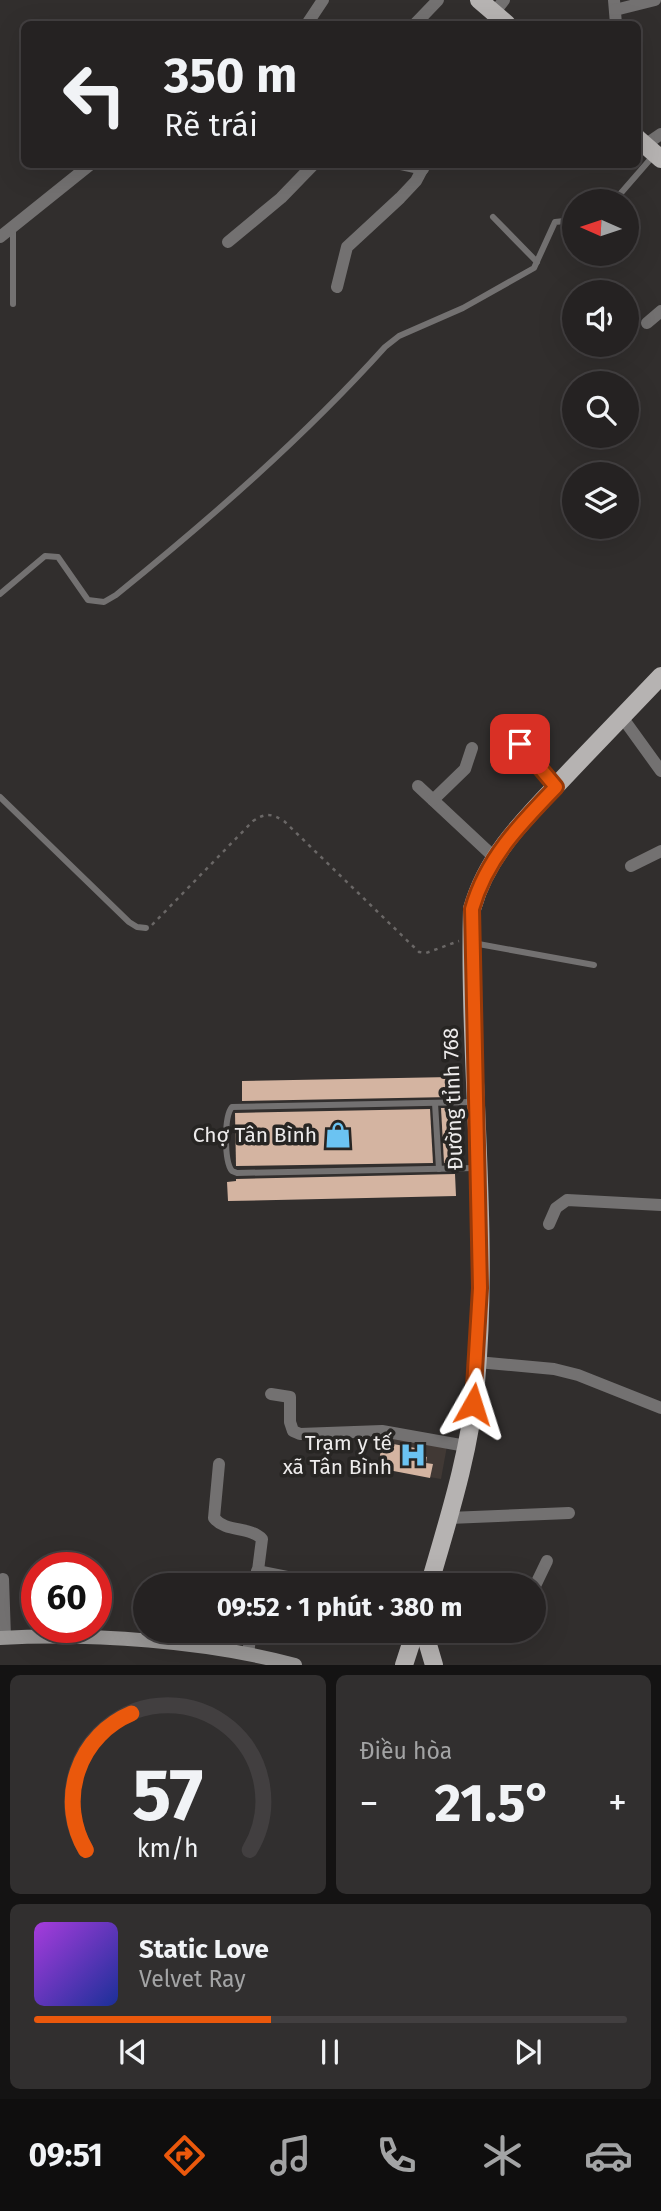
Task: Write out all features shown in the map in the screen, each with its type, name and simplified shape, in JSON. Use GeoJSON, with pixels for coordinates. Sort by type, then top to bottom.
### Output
{"type":"FeatureCollection","features":[{"type":"Feature","properties":{"kind":"main road"},"geometry":{"type":"LineString","coordinates":[[479,0],[501,13]]}},
{"type":"Feature","properties":{"kind":"main road","name":"Đường tỉnh 768"},"geometry":{"type":"LineString","coordinates":[[433,1573],[466,1446],[477,1362],[480,1288],[472,940],[475,899],[494,857],[661,676]]}},
{"type":"Feature","properties":{"kind":"main road"},"geometry":{"type":"LineString","coordinates":[[3,1637],[107,1638],[248,1654],[295,1665]]}},
{"type":"Feature","properties":{"kind":"main road"},"geometry":{"type":"LineString","coordinates":[[404,1665],[411,1643]]}},
{"type":"Feature","properties":{"kind":"main road"},"geometry":{"type":"LineString","coordinates":[[428,1643],[434,1665]]}},
{"type":"Feature","properties":{"kind":"street"},"geometry":{"type":"LineString","coordinates":[[309,21],[323,0]]}},
{"type":"Feature","properties":{"kind":"street"},"geometry":{"type":"LineString","coordinates":[[418,21],[438,0]]}},
{"type":"Feature","properties":{"kind":"street"},"geometry":{"type":"LineString","coordinates":[[614,5],[655,0]]}},
{"type":"Feature","properties":{"kind":"street"},"geometry":{"type":"LineString","coordinates":[[650,149],[661,134]]}},
{"type":"Feature","properties":{"kind":"street"},"geometry":{"type":"LineString","coordinates":[[0,237],[86,168]]}},
{"type":"Feature","properties":{"kind":"street"},"geometry":{"type":"LineString","coordinates":[[228,242],[281,198],[310,168]]}},
{"type":"Feature","properties":{"kind":"street"},"geometry":{"type":"LineString","coordinates":[[337,287],[347,247],[400,198],[416,181],[423,168]]}},
{"type":"Feature","properties":{"kind":"street"},"geometry":{"type":"LineString","coordinates":[[647,323],[661,311]]}},
{"type":"Feature","properties":{"kind":"street"},"geometry":{"type":"LineString","coordinates":[[622,717],[661,771]]}},
{"type":"Feature","properties":{"kind":"street"},"geometry":{"type":"LineString","coordinates":[[520,744],[556,787]]}},
{"type":"Feature","properties":{"kind":"street"},"geometry":{"type":"LineString","coordinates":[[433,800],[465,769],[472,748]]}},
{"type":"Feature","properties":{"kind":"street"},"geometry":{"type":"LineString","coordinates":[[418,786],[494,857]]}},
{"type":"Feature","properties":{"kind":"street"},"geometry":{"type":"LineString","coordinates":[[631,866],[661,851]]}},
{"type":"Feature","properties":{"kind":"street"},"geometry":{"type":"LineString","coordinates":[[549,1224],[556,1208],[567,1200],[661,1205]]}},
{"type":"Feature","properties":{"kind":"street"},"geometry":{"type":"LineString","coordinates":[[477,1362],[554,1369],[578,1375],[661,1408]]}},
{"type":"Feature","properties":{"kind":"street"},"geometry":{"type":"LineString","coordinates":[[271,1394],[290,1397],[290,1422],[293,1431],[300,1434],[382,1431],[466,1446]]}},
{"type":"Feature","properties":{"kind":"street"},"geometry":{"type":"LineString","coordinates":[[219,1464],[214,1518],[226,1527],[260,1535],[262,1539],[257,1571],[267,1573]]}},
{"type":"Feature","properties":{"kind":"street"},"geometry":{"type":"LineString","coordinates":[[449,1518],[569,1513]]}},
{"type":"Feature","properties":{"kind":"street"},"geometry":{"type":"LineString","coordinates":[[541,1573],[547,1561]]}},
{"type":"Feature","properties":{"kind":"street"},"geometry":{"type":"LineString","coordinates":[[3,1579],[3,1637]]}},
{"type":"Feature","properties":{"kind":"street"},"geometry":{"type":"LineString","coordinates":[[227,1643],[227,1651]]}},
{"type":"Feature","properties":{"kind":"street"},"geometry":{"type":"LineString","coordinates":[[248,1654],[249,1643]]}},
{"type":"Feature","properties":{"kind":"lane"},"geometry":{"type":"LineString","coordinates":[[622,189],[637,168]]}},
{"type":"Feature","properties":{"kind":"lane"},"geometry":{"type":"LineString","coordinates":[[493,217],[537,262]]}},
{"type":"Feature","properties":{"kind":"lane"},"geometry":{"type":"LineString","coordinates":[[0,594],[45,555],[52,555],[58,557],[88,600],[104,602],[116,595],[205,522],[303,433],[385,347],[399,337],[500,288],[534,268],[555,222],[562,221]]}},
{"type":"Feature","properties":{"kind":"lane"},"geometry":{"type":"LineString","coordinates":[[13,228],[13,304]]}},
{"type":"Feature","properties":{"kind":"lane"},"geometry":{"type":"LineString","coordinates":[[0,797],[129,922],[137,928],[146,928]]}},
{"type":"Feature","properties":{"kind":"lane"},"geometry":{"type":"LineString","coordinates":[[472,940],[594,965]]}},
{"type":"Feature","properties":{"kind":"lane"},"geometry":{"type":"LineString","coordinates":[[476,1102],[232,1107],[227,1115],[227,1163],[232,1171],[237,1173],[477,1168]]}},
{"type":"Feature","properties":{"kind":"lane"},"geometry":{"type":"LineString","coordinates":[[435,1103],[439,1169]]}},
{"type":"Feature","properties":{"kind":"path"},"geometry":{"type":"LineString","coordinates":[[146,928],[157,923],[263,814],[273,815],[284,821],[419,952],[426,953],[472,940]]}},
{"type":"Feature","properties":{"kind":"shaded area","name":"Trạm y tế xã Tân Bình"},"geometry":{"type":"Polygon","coordinates":[[[383,1435],[447,1446],[441,1479],[378,1468],[383,1435]]]}},
{"type":"Feature","properties":{"kind":"building"},"geometry":{"type":"Polygon","coordinates":[[[451,1077],[451,1097],[242,1101],[242,1081],[451,1077]]]}},
{"type":"Feature","properties":{"kind":"building"},"geometry":{"type":"Polygon","coordinates":[[[441,1108],[452,1108],[454,1163],[444,1163],[441,1108]]]}},
{"type":"Feature","properties":{"kind":"building"},"geometry":{"type":"Polygon","coordinates":[[[430,1109],[433,1163],[236,1166],[235,1113],[430,1109]]]}},
{"type":"Feature","properties":{"kind":"building"},"geometry":{"type":"Polygon","coordinates":[[[455,1174],[456,1196],[228,1201],[227,1182],[236,1179],[455,1174]]]}},
{"type":"Feature","properties":{"kind":"building"},"geometry":{"type":"Polygon","coordinates":[[[382,1442],[421,1449],[420,1455],[427,1457],[426,1463],[433,1464],[430,1478],[378,1468],[382,1442]]]}},
{"type":"Feature","properties":{"kind":"place","name":"Chợ Tân Bình"},"geometry":{"type":"Point","coordinates":[338,1135]}},
{"type":"Feature","properties":{"kind":"place","name":"Trạm y tế xã Tân Bình"},"geometry":{"type":"Point","coordinates":[413,1455]}},
{"type":"Feature","properties":{"kind":"route"},"geometry":{"type":"LineString","coordinates":[[473,1404],[480,1288],[472,909],[485,872],[497,852],[556,787],[520,744]]}}]}
